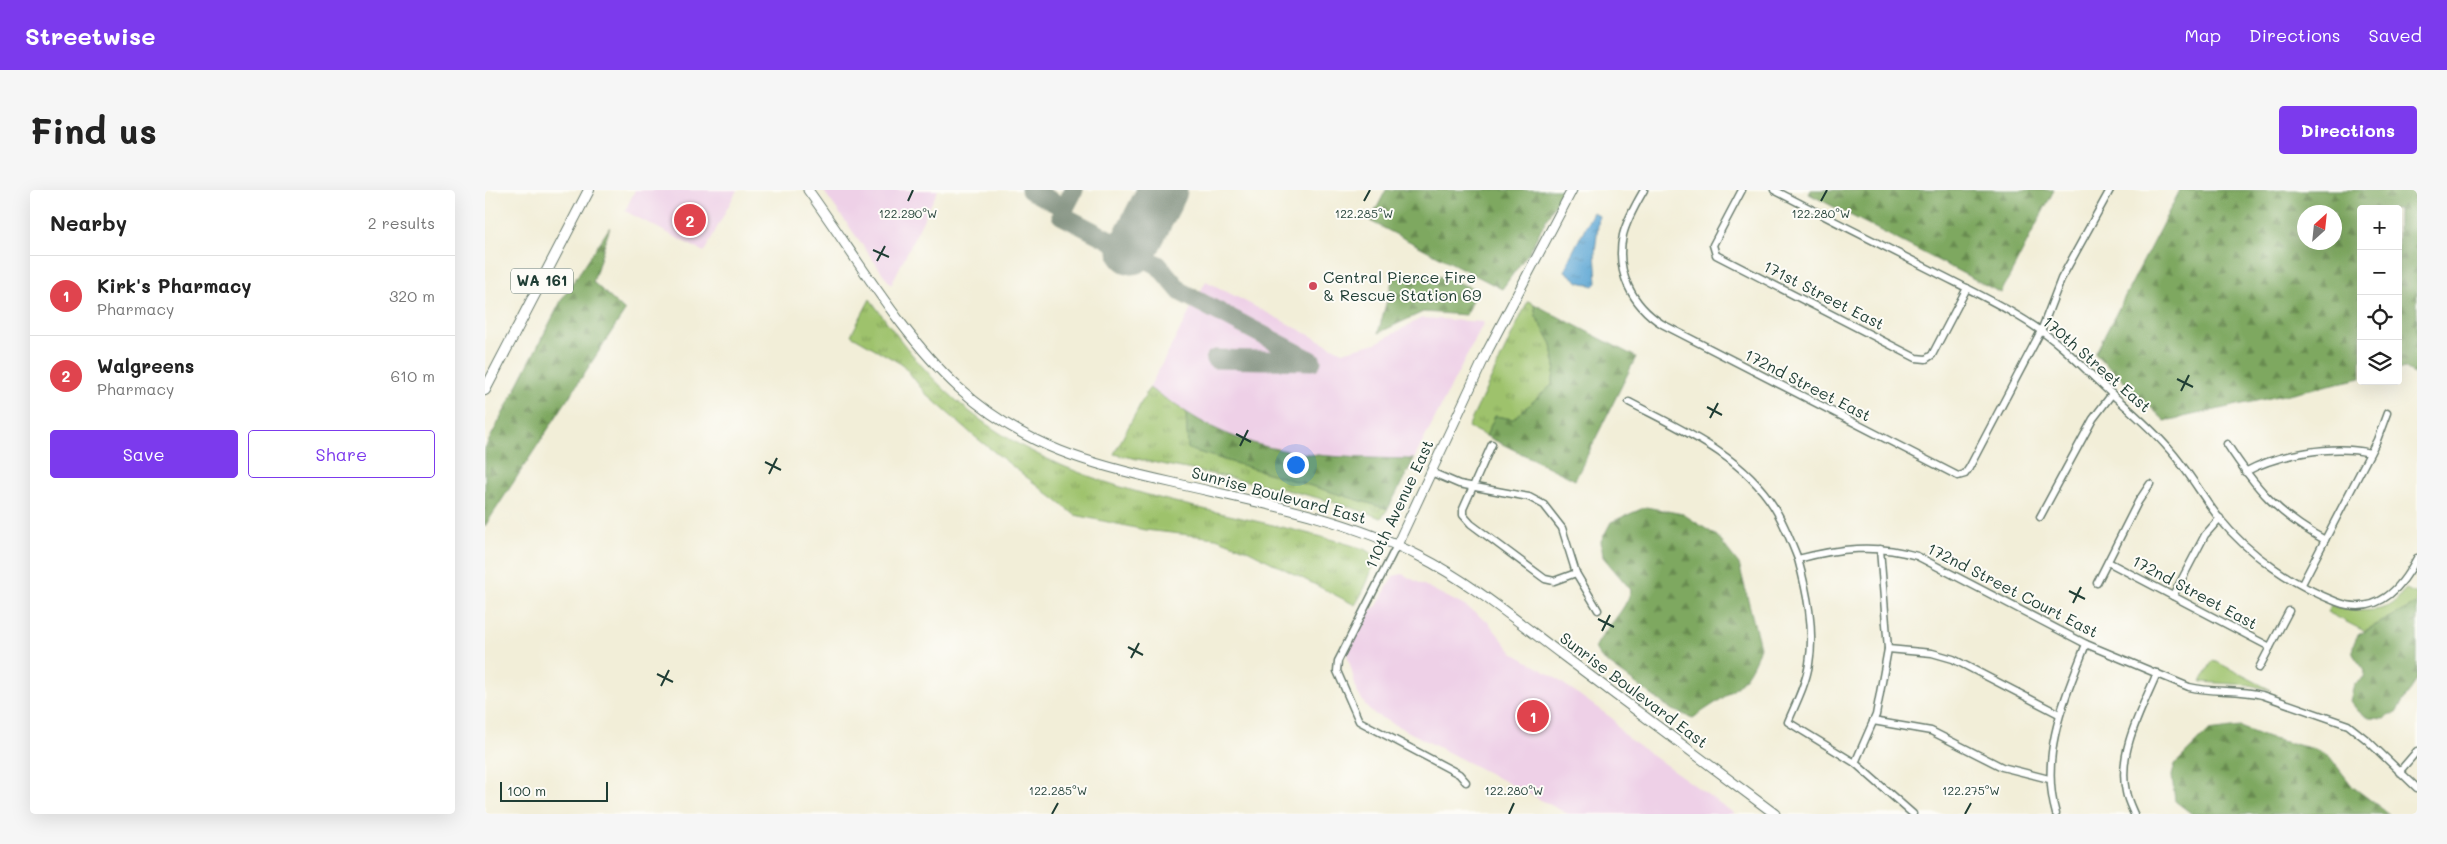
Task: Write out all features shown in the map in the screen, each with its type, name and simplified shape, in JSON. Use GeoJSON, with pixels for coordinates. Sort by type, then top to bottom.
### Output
{"type":"FeatureCollection","features":[{"type":"Feature","properties":{"kind":"main road","name":"WA 161"},"geometry":{"type":"LineString","coordinates":[[485,390],[589,190]]}},
{"type":"Feature","properties":{"kind":"main road","name":"Sunrise Boulevard East"},"geometry":{"type":"LineString","coordinates":[[808,190],[925,354],[960,389],[1005,423],[1046,446],[1091,464],[1305,514],[1355,528],[1433,563],[1475,589],[1775,814]]}},
{"type":"Feature","properties":{"kind":"main road","name":"110th Avenue East"},"geometry":{"type":"LineString","coordinates":[[1397,546],[1488,350],[1572,190]]}},
{"type":"Feature","properties":{"kind":"street","name":"172nd Street East"},"geometry":{"type":"LineString","coordinates":[[1644,190],[1626,226],[1621,255],[1627,286],[1645,312],[1662,324],[1756,374],[1951,474],[1961,476],[1969,468],[2041,331]]}},
{"type":"Feature","properties":{"kind":"street","name":"171st Street East"},"geometry":{"type":"LineString","coordinates":[[1742,190],[1713,245],[1713,250],[1724,259],[1916,358],[1926,359],[1932,355],[1967,288]]}},
{"type":"Feature","properties":{"kind":"street","name":"170th Street East"},"geometry":{"type":"LineString","coordinates":[[1774,190],[1967,288],[2019,316],[2041,331],[2170,449],[2219,518],[2237,538],[2257,556],[2302,584],[2333,600],[2363,605],[2383,600],[2396,591],[2405,580],[2417,558]]}},
{"type":"Feature","properties":{"kind":"street"},"geometry":{"type":"LineString","coordinates":[[2041,331],[2061,279],[2110,190]]}},
{"type":"Feature","properties":{"kind":"street"},"geometry":{"type":"LineString","coordinates":[[2040,517],[2093,419],[2112,394]]}},
{"type":"Feature","properties":{"kind":"street"},"geometry":{"type":"LineString","coordinates":[[1629,402],[1721,454],[1758,486],[1774,506],[1798,559],[1806,588],[1810,663],[1804,685],[1788,722],[1855,763],[1913,814]]}},
{"type":"Feature","properties":{"kind":"street"},"geometry":{"type":"LineString","coordinates":[[2302,584],[2370,453],[2387,413]]}},
{"type":"Feature","properties":{"kind":"street"},"geometry":{"type":"LineString","coordinates":[[1492,444],[1463,509],[1463,514],[1471,524],[1545,579],[1555,581],[1576,574]]}},
{"type":"Feature","properties":{"kind":"street"},"geometry":{"type":"LineString","coordinates":[[2227,444],[2257,489],[2287,518],[2325,540]]}},
{"type":"Feature","properties":{"kind":"street"},"geometry":{"type":"LineString","coordinates":[[2245,472],[2264,462],[2293,456],[2348,449],[2370,453]]}},
{"type":"Feature","properties":{"kind":"street"},"geometry":{"type":"LineString","coordinates":[[1431,472],[1472,488],[1529,497],[1544,505],[1561,528],[1576,574],[1598,610]]}},
{"type":"Feature","properties":{"kind":"street"},"geometry":{"type":"LineString","coordinates":[[2097,583],[2138,502],[2151,484]]}},
{"type":"Feature","properties":{"kind":"street"},"geometry":{"type":"LineString","coordinates":[[2173,596],[2205,536],[2219,518]]}},
{"type":"Feature","properties":{"kind":"street","name":"110th Avenue East"},"geometry":{"type":"LineString","coordinates":[[1397,546],[1338,661],[1337,671],[1359,721],[1459,774],[1467,782]]}},
{"type":"Feature","properties":{"kind":"street","name":"172nd Street Court East"},"geometry":{"type":"LineString","coordinates":[[1798,559],[1843,549],[1864,547],[1900,551],[1935,564],[2086,644],[2157,673],[2201,690],[2239,691],[2262,695],[2348,725],[2367,740],[2417,788]]}},
{"type":"Feature","properties":{"kind":"street"},"geometry":{"type":"LineString","coordinates":[[1855,763],[1873,722],[1888,649],[1880,549]]}},
{"type":"Feature","properties":{"kind":"street","name":"172nd Street East"},"geometry":{"type":"LineString","coordinates":[[2108,562],[2270,647]]}},
{"type":"Feature","properties":{"kind":"street"},"geometry":{"type":"LineString","coordinates":[[2259,668],[2289,611]]}},
{"type":"Feature","properties":{"kind":"street"},"geometry":{"type":"LineString","coordinates":[[2056,814],[2049,779],[2050,759],[2059,714],[2086,644]]}},
{"type":"Feature","properties":{"kind":"street"},"geometry":{"type":"LineString","coordinates":[[1888,649],[1932,653],[1953,659],[2059,714]]}},
{"type":"Feature","properties":{"kind":"street"},"geometry":{"type":"LineString","coordinates":[[2134,814],[2126,792],[2124,772],[2129,743],[2157,673]]}},
{"type":"Feature","properties":{"kind":"street"},"geometry":{"type":"LineString","coordinates":[[1873,722],[1931,730],[2002,767],[2049,779]]}},
{"type":"Feature","properties":{"kind":"street"},"geometry":{"type":"LineString","coordinates":[[2399,772],[2417,751]]}},
{"type":"Feature","properties":{"kind":"shaded area"},"geometry":{"type":"Polygon","coordinates":[[[635,190],[737,190],[704,252],[625,211],[635,190]]]}},
{"type":"Feature","properties":{"kind":"shaded area"},"geometry":{"type":"Polygon","coordinates":[[[823,190],[938,190],[891,285],[823,190]]]}},
{"type":"Feature","properties":{"kind":"shaded area"},"geometry":{"type":"Polygon","coordinates":[[[1206,281],[1342,352],[1376,343],[1422,318],[1484,322],[1414,459],[1312,457],[1237,440],[1201,422],[1149,388],[1206,281]]]}},
{"type":"Feature","properties":{"kind":"shaded area"},"geometry":{"type":"Polygon","coordinates":[[[1402,574],[1463,605],[1487,621],[1513,653],[1554,677],[1613,719],[1617,727],[1629,739],[1735,814],[1568,814],[1376,715],[1368,709],[1357,692],[1347,653],[1369,610],[1377,606],[1393,576],[1402,574]]]}},
{"type":"Feature","properties":{"kind":"green space"},"geometry":{"type":"Polygon","coordinates":[[[1386,190],[1562,190],[1529,252],[1502,289],[1370,221],[1386,190]]]}},
{"type":"Feature","properties":{"kind":"green space"},"geometry":{"type":"Polygon","coordinates":[[[1811,190],[2054,190],[2001,293],[1809,194],[1811,190]]]}},
{"type":"Feature","properties":{"kind":"green space"},"geometry":{"type":"Polygon","coordinates":[[[2180,190],[2417,190],[2417,376],[2402,369],[2402,205],[2357,205],[2357,379],[2165,421],[2095,354],[2180,190]]]}},
{"type":"Feature","properties":{"kind":"green space"},"geometry":{"type":"Polygon","coordinates":[[[610,227],[593,282],[625,311],[485,526],[485,448],[562,299],[610,227]]]}},
{"type":"Feature","properties":{"kind":"green space"},"geometry":{"type":"Polygon","coordinates":[[[1435,275],[1476,289],[1466,315],[1423,312],[1378,333],[1393,278],[1435,275]]]}},
{"type":"Feature","properties":{"kind":"green space"},"geometry":{"type":"Polygon","coordinates":[[[870,299],[916,359],[947,392],[992,428],[1040,455],[1091,477],[1145,494],[1310,534],[1364,549],[1372,554],[1372,566],[1368,580],[1355,605],[1245,549],[1216,538],[1145,530],[1075,515],[974,436],[926,394],[903,365],[851,335],[870,299]]]}},
{"type":"Feature","properties":{"kind":"green space"},"geometry":{"type":"Polygon","coordinates":[[[1528,301],[1534,304],[1536,316],[1552,344],[1555,367],[1552,385],[1513,419],[1495,416],[1486,436],[1468,427],[1528,301]]]}},
{"type":"Feature","properties":{"kind":"green space"},"geometry":{"type":"Polygon","coordinates":[[[1534,304],[1636,357],[1575,480],[1486,436],[1495,416],[1513,419],[1552,385],[1555,367],[1552,344],[1536,316],[1534,304]]]}},
{"type":"Feature","properties":{"kind":"green space"},"geometry":{"type":"Polygon","coordinates":[[[1149,388],[1186,412],[1188,449],[1388,509],[1381,518],[1316,497],[1114,454],[1149,388]]]}},
{"type":"Feature","properties":{"kind":"green space"},"geometry":{"type":"Polygon","coordinates":[[[1186,412],[1240,439],[1268,447],[1325,456],[1414,459],[1388,509],[1188,449],[1186,412]]]}},
{"type":"Feature","properties":{"kind":"green space"},"geometry":{"type":"Polygon","coordinates":[[[1646,507],[1683,514],[1717,536],[1739,564],[1760,647],[1749,673],[1742,682],[1725,697],[1693,718],[1672,710],[1601,658],[1595,648],[1620,613],[1631,590],[1603,557],[1601,541],[1611,522],[1646,507]]]}},
{"type":"Feature","properties":{"kind":"green space"},"geometry":{"type":"Polygon","coordinates":[[[2406,589],[2417,594],[2417,603],[2364,631],[2327,612],[2331,605],[2365,611],[2383,608],[2396,601],[2406,589]]]}},
{"type":"Feature","properties":{"kind":"green space"},"geometry":{"type":"Polygon","coordinates":[[[2417,603],[2417,680],[2396,712],[2384,719],[2369,718],[2358,711],[2350,701],[2354,685],[2364,677],[2365,671],[2355,658],[2353,647],[2355,641],[2358,635],[2417,603]]]}},
{"type":"Feature","properties":{"kind":"green space"},"geometry":{"type":"Polygon","coordinates":[[[2213,660],[2271,690],[2249,685],[2201,682],[2213,660]]]}},
{"type":"Feature","properties":{"kind":"green space"},"geometry":{"type":"Polygon","coordinates":[[[2240,727],[2268,738],[2315,749],[2329,756],[2353,787],[2389,814],[2192,814],[2175,801],[2172,776],[2175,764],[2208,731],[2240,727]]]}},
{"type":"Feature","properties":{"kind":"water"},"geometry":{"type":"Polygon","coordinates":[[[1593,212],[1599,216],[1595,252],[1597,283],[1594,286],[1579,282],[1565,271],[1569,259],[1593,212]]]}},
{"type":"Feature","properties":{"kind":"taxiway"},"geometry":{"type":"LineString","coordinates":[[1030,190],[1065,208]]}},
{"type":"Feature","properties":{"kind":"taxiway"},"geometry":{"type":"LineString","coordinates":[[1074,190],[1061,215],[1158,265],[1181,292],[1312,361],[1215,359]]}},
{"type":"Feature","properties":{"kind":"runway"},"geometry":{"type":"LineString","coordinates":[[1132,250],[1163,190]]}},
{"type":"Feature","properties":{"kind":"place","name":"Walgreens"},"geometry":{"type":"Point","coordinates":[690,220]}},
{"type":"Feature","properties":{"kind":"place","name":"Central Pierce Fire & Rescue Station 69"},"geometry":{"type":"Point","coordinates":[1313,286]}},
{"type":"Feature","properties":{"kind":"place","name":"Kirk's Pharmacy"},"geometry":{"type":"Point","coordinates":[1533,716]}}]}
